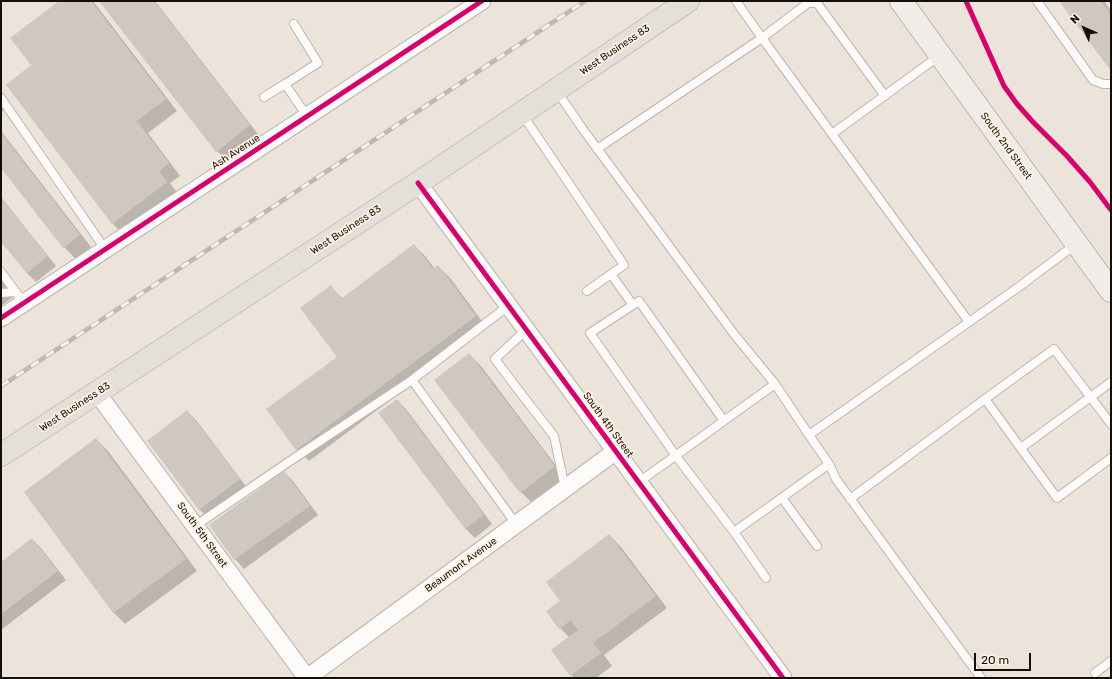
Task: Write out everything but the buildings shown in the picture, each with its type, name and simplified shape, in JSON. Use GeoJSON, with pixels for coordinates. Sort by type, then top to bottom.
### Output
{"type":"FeatureCollection","features":[{"type":"Feature","properties":{"kind":"main road","name":"West Business 83"},"geometry":{"type":"LineString","coordinates":[[1,455],[418,183],[688,1]]}},
{"type":"Feature","properties":{"kind":"main road","name":"South 2nd Street"},"geometry":{"type":"LineString","coordinates":[[900,1],[1111,291]]}},
{"type":"Feature","properties":{"kind":"street","name":"Ash Avenue"},"geometry":{"type":"LineString","coordinates":[[1,318],[20,297],[105,249],[482,1]]}},
{"type":"Feature","properties":{"kind":"street","name":"South 4th Street"},"geometry":{"type":"LineString","coordinates":[[418,183],[783,678]]}},
{"type":"Feature","properties":{"kind":"street","name":"South 5th Street"},"geometry":{"type":"LineString","coordinates":[[97,393],[307,678]]}},
{"type":"Feature","properties":{"kind":"street","name":"Beaumont Avenue"},"geometry":{"type":"LineString","coordinates":[[307,678],[616,452]]}},
{"type":"Feature","properties":{"kind":"lane"},"geometry":{"type":"LineString","coordinates":[[736,1],[969,322]]}},
{"type":"Feature","properties":{"kind":"lane"},"geometry":{"type":"LineString","coordinates":[[1037,1],[1093,80],[1103,84],[1111,84]]}},
{"type":"Feature","properties":{"kind":"lane"},"geometry":{"type":"LineString","coordinates":[[597,149],[762,38],[808,3],[817,3],[885,96]]}},
{"type":"Feature","properties":{"kind":"lane"},"geometry":{"type":"LineString","coordinates":[[264,96],[286,84],[318,63],[294,24]]}},
{"type":"Feature","properties":{"kind":"lane"},"geometry":{"type":"LineString","coordinates":[[832,134],[940,55]]}},
{"type":"Feature","properties":{"kind":"lane"},"geometry":{"type":"LineString","coordinates":[[286,84],[307,116]]}},
{"type":"Feature","properties":{"kind":"lane"},"geometry":{"type":"LineString","coordinates":[[556,89],[597,149],[729,328],[775,384],[829,464],[836,479],[850,499],[981,678]]}},
{"type":"Feature","properties":{"kind":"lane"},"geometry":{"type":"LineString","coordinates":[[1,98],[105,249]]}},
{"type":"Feature","properties":{"kind":"lane"},"geometry":{"type":"LineString","coordinates":[[521,113],[624,265],[588,291]]}},
{"type":"Feature","properties":{"kind":"lane"},"geometry":{"type":"LineString","coordinates":[[809,435],[1020,286],[1076,244]]}},
{"type":"Feature","properties":{"kind":"lane"},"geometry":{"type":"LineString","coordinates":[[1,272],[20,297]]}},
{"type":"Feature","properties":{"kind":"lane"},"geometry":{"type":"LineString","coordinates":[[611,274],[633,305]]}},
{"type":"Feature","properties":{"kind":"lane"},"geometry":{"type":"LineString","coordinates":[[1,293],[20,297]]}},
{"type":"Feature","properties":{"kind":"lane"},"geometry":{"type":"LineString","coordinates":[[724,421],[639,300],[590,333],[676,456],[734,532],[766,578]]}},
{"type":"Feature","properties":{"kind":"lane"},"geometry":{"type":"LineString","coordinates":[[195,526],[412,380],[508,306]]}},
{"type":"Feature","properties":{"kind":"lane"},"geometry":{"type":"LineString","coordinates":[[526,330],[495,359],[554,436],[565,488]]}},
{"type":"Feature","properties":{"kind":"lane"},"geometry":{"type":"LineString","coordinates":[[850,499],[1054,349],[1111,424]]}},
{"type":"Feature","properties":{"kind":"lane"},"geometry":{"type":"LineString","coordinates":[[412,380],[516,524]]}},
{"type":"Feature","properties":{"kind":"lane"},"geometry":{"type":"LineString","coordinates":[[1021,448],[1111,382]]}},
{"type":"Feature","properties":{"kind":"lane"},"geometry":{"type":"LineString","coordinates":[[639,482],[775,384]]}},
{"type":"Feature","properties":{"kind":"lane"},"geometry":{"type":"LineString","coordinates":[[985,399],[1057,498],[1111,458]]}},
{"type":"Feature","properties":{"kind":"lane"},"geometry":{"type":"LineString","coordinates":[[734,532],[829,464]]}},
{"type":"Feature","properties":{"kind":"lane"},"geometry":{"type":"LineString","coordinates":[[782,498],[817,546]]}},
{"type":"Feature","properties":{"kind":"lane"},"geometry":{"type":"LineString","coordinates":[[1095,673],[1111,661]]}},
{"type":"Feature","properties":{"kind":"railway"},"geometry":{"type":"LineString","coordinates":[[1,386],[585,1]]}},
{"type":"Feature","properties":{"kind":"cycle path"},"geometry":{"type":"LineString","coordinates":[[1,318],[482,1]]}},
{"type":"Feature","properties":{"kind":"cycle path"},"geometry":{"type":"LineString","coordinates":[[966,1],[1004,86],[1033,122],[1067,156],[1090,182],[1111,210]]}},
{"type":"Feature","properties":{"kind":"cycle path"},"geometry":{"type":"LineString","coordinates":[[418,183],[783,678]]}}]}
